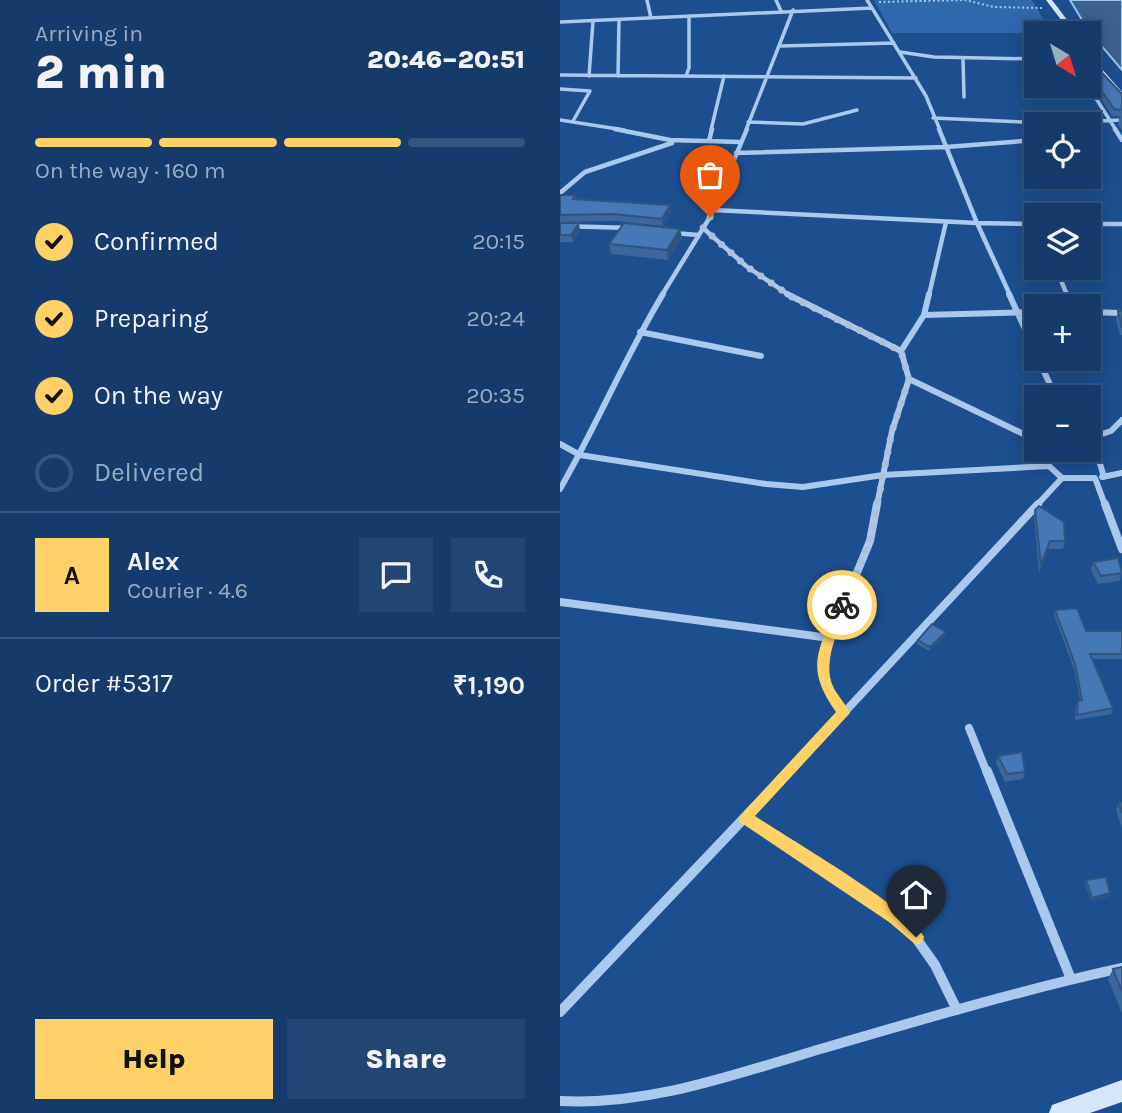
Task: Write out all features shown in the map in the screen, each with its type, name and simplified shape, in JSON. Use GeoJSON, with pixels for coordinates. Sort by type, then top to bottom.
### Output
{"type":"FeatureCollection","features":[{"type":"Feature","properties":{"kind":"street"},"geometry":{"type":"LineString","coordinates":[[647,0],[651,18]]}},
{"type":"Feature","properties":{"kind":"street"},"geometry":{"type":"LineString","coordinates":[[776,0],[781,10]]}},
{"type":"Feature","properties":{"kind":"street"},"geometry":{"type":"LineString","coordinates":[[818,0],[823,9]]}},
{"type":"Feature","properties":{"kind":"street"},"geometry":{"type":"LineString","coordinates":[[1049,0],[1065,21]]}},
{"type":"Feature","properties":{"kind":"street"},"geometry":{"type":"LineString","coordinates":[[560,22],[823,9],[870,4],[926,96],[977,223],[1024,327]]}},
{"type":"Feature","properties":{"kind":"street"},"geometry":{"type":"LineString","coordinates":[[560,489],[580,455],[640,332],[713,210],[781,46],[793,10]]}},
{"type":"Feature","properties":{"kind":"street"},"geometry":{"type":"LineString","coordinates":[[686,76],[689,68],[689,16]]}},
{"type":"Feature","properties":{"kind":"street"},"geometry":{"type":"LineString","coordinates":[[618,76],[619,20]]}},
{"type":"Feature","properties":{"kind":"street"},"geometry":{"type":"LineString","coordinates":[[589,76],[593,21]]}},
{"type":"Feature","properties":{"kind":"street"},"geometry":{"type":"LineString","coordinates":[[781,46],[894,43]]}},
{"type":"Feature","properties":{"kind":"street"},"geometry":{"type":"LineString","coordinates":[[900,52],[963,58],[1024,59]]}},
{"type":"Feature","properties":{"kind":"street"},"geometry":{"type":"LineString","coordinates":[[963,58],[964,97]]}},
{"type":"Feature","properties":{"kind":"street"},"geometry":{"type":"LineString","coordinates":[[1101,72],[1122,97]]}},
{"type":"Feature","properties":{"kind":"street"},"geometry":{"type":"LineString","coordinates":[[560,75],[916,78]]}},
{"type":"Feature","properties":{"kind":"street"},"geometry":{"type":"LineString","coordinates":[[709,141],[724,76]]}},
{"type":"Feature","properties":{"kind":"street"},"geometry":{"type":"LineString","coordinates":[[560,89],[590,91],[573,121]]}},
{"type":"Feature","properties":{"kind":"street"},"geometry":{"type":"LineString","coordinates":[[1093,98],[1122,139]]}},
{"type":"Feature","properties":{"kind":"street"},"geometry":{"type":"LineString","coordinates":[[748,122],[803,124],[857,110]]}},
{"type":"Feature","properties":{"kind":"street"},"geometry":{"type":"LineString","coordinates":[[933,118],[1024,122]]}},
{"type":"Feature","properties":{"kind":"street"},"geometry":{"type":"LineString","coordinates":[[560,120],[679,141],[740,142]]}},
{"type":"Feature","properties":{"kind":"street"},"geometry":{"type":"LineString","coordinates":[[1101,121],[1122,120]]}},
{"type":"Feature","properties":{"kind":"street"},"geometry":{"type":"LineString","coordinates":[[560,193],[578,177],[597,167],[679,141]]}},
{"type":"Feature","properties":{"kind":"street"},"geometry":{"type":"LineString","coordinates":[[736,153],[1024,141]]}},
{"type":"Feature","properties":{"kind":"street"},"geometry":{"type":"LineString","coordinates":[[713,210],[1024,224]]}},
{"type":"Feature","properties":{"kind":"street"},"geometry":{"type":"LineString","coordinates":[[901,351],[924,316],[946,222]]}},
{"type":"Feature","properties":{"kind":"street"},"geometry":{"type":"LineString","coordinates":[[1101,224],[1122,224]]}},
{"type":"Feature","properties":{"kind":"street"},"geometry":{"type":"LineString","coordinates":[[560,226],[642,229]]}},
{"type":"Feature","properties":{"kind":"street"},"geometry":{"type":"LineString","coordinates":[[703,228],[746,266],[792,297],[901,351],[909,379],[892,431],[870,541],[823,660],[822,675],[828,691],[844,713]]}},
{"type":"Feature","properties":{"kind":"street"},"geometry":{"type":"LineString","coordinates":[[670,232],[698,235]]}},
{"type":"Feature","properties":{"kind":"street"},"geometry":{"type":"LineString","coordinates":[[924,316],[1024,312]]}},
{"type":"Feature","properties":{"kind":"street"},"geometry":{"type":"LineString","coordinates":[[1101,312],[1122,313]]}},
{"type":"Feature","properties":{"kind":"street"},"geometry":{"type":"LineString","coordinates":[[640,332],[761,356]]}},
{"type":"Feature","properties":{"kind":"street"},"geometry":{"type":"LineString","coordinates":[[909,379],[1024,434]]}},
{"type":"Feature","properties":{"kind":"street"},"geometry":{"type":"LineString","coordinates":[[1101,434],[1111,431],[1122,420]]}},
{"type":"Feature","properties":{"kind":"street"},"geometry":{"type":"LineString","coordinates":[[560,444],[580,455],[766,484],[803,487],[883,475],[1049,466]]}},
{"type":"Feature","properties":{"kind":"street"},"geometry":{"type":"LineString","coordinates":[[1048,462],[1062,478],[1095,478],[1122,473]]}},
{"type":"Feature","properties":{"kind":"street"},"geometry":{"type":"LineString","coordinates":[[1099,462],[1104,477]]}},
{"type":"Feature","properties":{"kind":"street"},"geometry":{"type":"LineString","coordinates":[[560,1012],[844,713],[1062,478]]}},
{"type":"Feature","properties":{"kind":"street"},"geometry":{"type":"LineString","coordinates":[[1095,478],[1122,549]]}},
{"type":"Feature","properties":{"kind":"street"},"geometry":{"type":"LineString","coordinates":[[560,602],[830,638]]}},
{"type":"Feature","properties":{"kind":"street"},"geometry":{"type":"LineString","coordinates":[[969,728],[1071,979]]}},
{"type":"Feature","properties":{"kind":"street"},"geometry":{"type":"LineString","coordinates":[[745,818],[894,916],[916,937],[935,965],[957,1010]]}},
{"type":"Feature","properties":{"kind":"street"},"geometry":{"type":"LineString","coordinates":[[560,1101],[601,1101],[637,1097],[740,1072],[1071,979],[1122,968]]}},
{"type":"Feature","properties":{"kind":"street"},"geometry":{"type":"LineString","coordinates":[[1060,1113],[1122,1091]]}},
{"type":"Feature","properties":{"kind":"path"},"geometry":{"type":"LineString","coordinates":[[870,4],[949,0],[994,7],[1056,8]]}},
{"type":"Feature","properties":{"kind":"shaded area"},"geometry":{"type":"Polygon","coordinates":[[[874,0],[1032,0],[1044,21],[1024,21],[1024,33],[892,33],[874,0]]]}},
{"type":"Feature","properties":{"kind":"shaded area"},"geometry":{"type":"Polygon","coordinates":[[[1070,0],[1122,0],[1122,70],[1101,45],[1101,21],[1083,21],[1070,0]]]}},
{"type":"Feature","properties":{"kind":"building"},"geometry":{"type":"Polygon","coordinates":[[[1101,72],[1122,94],[1122,110],[1114,109],[1101,90],[1101,72]]]}},
{"type":"Feature","properties":{"kind":"building"},"geometry":{"type":"Polygon","coordinates":[[[560,195],[575,195],[573,199],[670,205],[662,219],[613,214],[560,215],[560,195]]]}},
{"type":"Feature","properties":{"kind":"building"},"geometry":{"type":"Polygon","coordinates":[[[560,223],[579,223],[571,235],[560,235],[560,223]]]}},
{"type":"Feature","properties":{"kind":"building"},"geometry":{"type":"Polygon","coordinates":[[[624,223],[680,229],[667,250],[609,244],[624,223]]]}},
{"type":"Feature","properties":{"kind":"building"},"geometry":{"type":"Polygon","coordinates":[[[1118,311],[1122,311],[1122,328],[1118,311]]]}},
{"type":"Feature","properties":{"kind":"building"},"geometry":{"type":"Polygon","coordinates":[[[1039,506],[1064,522],[1065,541],[1050,541],[1041,565],[1035,510],[1039,506]]]}},
{"type":"Feature","properties":{"kind":"building"},"geometry":{"type":"Polygon","coordinates":[[[1118,558],[1122,573],[1101,576],[1093,562],[1118,558]]]}},
{"type":"Feature","properties":{"kind":"building"},"geometry":{"type":"Polygon","coordinates":[[[1077,608],[1086,631],[1122,631],[1122,654],[1090,654],[1113,708],[1077,715],[1078,701],[1082,700],[1075,664],[1055,610],[1077,608]]]}},
{"type":"Feature","properties":{"kind":"building"},"geometry":{"type":"Polygon","coordinates":[[[932,624],[946,632],[930,647],[918,640],[932,624]]]}},
{"type":"Feature","properties":{"kind":"building"},"geometry":{"type":"Polygon","coordinates":[[[1022,752],[1025,772],[1007,774],[998,756],[1022,752]]]}},
{"type":"Feature","properties":{"kind":"building"},"geometry":{"type":"Polygon","coordinates":[[[1106,877],[1110,893],[1092,898],[1086,880],[1106,877]]]}},
{"type":"Feature","properties":{"kind":"building"},"geometry":{"type":"Polygon","coordinates":[[[1122,967],[1122,992],[1113,969],[1122,967]]]}},
{"type":"Feature","properties":{"kind":"way so far"},"geometry":{"type":"LineString","coordinates":[[710,217],[703,228],[746,266],[792,297],[901,351],[909,379],[892,431],[870,541],[842,605]]}},
{"type":"Feature","properties":{"kind":"route"},"geometry":{"type":"LineString","coordinates":[[842,605],[823,660],[822,675],[828,691],[844,713],[745,818],[894,916],[916,937]]}}]}
